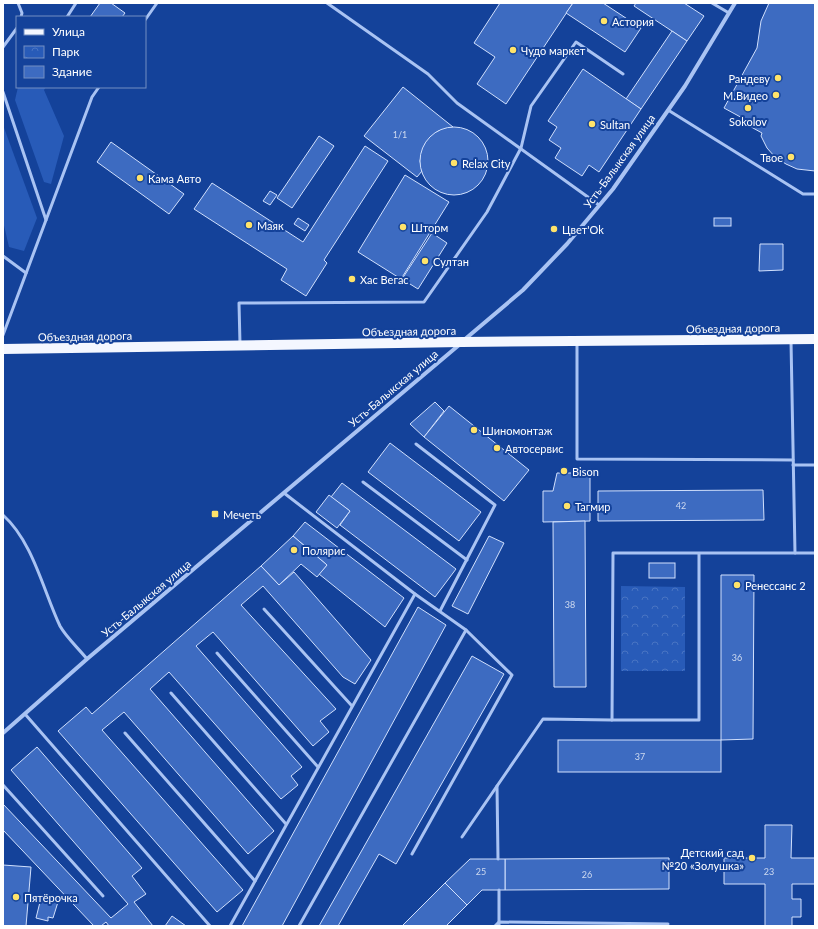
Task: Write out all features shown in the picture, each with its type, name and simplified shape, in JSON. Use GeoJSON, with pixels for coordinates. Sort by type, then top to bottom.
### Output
{"type":"FeatureCollection","features":[{"type":"Feature","properties":{"kind":"main road","name":"Объездная дорога"},"geometry":{"type":"LineString","coordinates":[[3,349],[462,342],[815,339]]}},
{"type":"Feature","properties":{"kind":"street","name":"Усть-Балыкская улица"},"geometry":{"type":"LineString","coordinates":[[3,733],[88,659],[523,290],[567,244],[613,189],[685,86],[735,3]]}},
{"type":"Feature","properties":{"kind":"lane"},"geometry":{"type":"LineString","coordinates":[[18,3],[22,13],[21,16]]}},
{"type":"Feature","properties":{"kind":"lane"},"geometry":{"type":"LineString","coordinates":[[68,16],[76,3]]}},
{"type":"Feature","properties":{"kind":"lane"},"geometry":{"type":"LineString","coordinates":[[146,19],[157,3]]}},
{"type":"Feature","properties":{"kind":"lane"},"geometry":{"type":"LineString","coordinates":[[328,3],[428,74],[457,103],[600,205]]}},
{"type":"Feature","properties":{"kind":"lane"},"geometry":{"type":"LineString","coordinates":[[712,3],[729,13]]}},
{"type":"Feature","properties":{"kind":"lane"},"geometry":{"type":"LineString","coordinates":[[3,47],[16,29]]}},
{"type":"Feature","properties":{"kind":"lane"},"geometry":{"type":"LineString","coordinates":[[240,345],[239,303],[424,302],[487,212],[521,148],[531,106],[576,42],[623,74]]}},
{"type":"Feature","properties":{"kind":"lane"},"geometry":{"type":"LineString","coordinates":[[3,335],[92,97],[98,88]]}},
{"type":"Feature","properties":{"kind":"lane"},"geometry":{"type":"LineString","coordinates":[[3,92],[46,220]]}},
{"type":"Feature","properties":{"kind":"lane"},"geometry":{"type":"LineString","coordinates":[[668,110],[802,194],[815,194]]}},
{"type":"Feature","properties":{"kind":"lane"},"geometry":{"type":"LineString","coordinates":[[3,256],[26,273]]}},
{"type":"Feature","properties":{"kind":"lane"},"geometry":{"type":"LineString","coordinates":[[791,339],[795,553]]}},
{"type":"Feature","properties":{"kind":"lane"},"geometry":{"type":"LineString","coordinates":[[577,341],[577,459],[793,460]]}},
{"type":"Feature","properties":{"kind":"lane"},"geometry":{"type":"LineString","coordinates":[[416,444],[495,505],[440,611]]}},
{"type":"Feature","properties":{"kind":"lane"},"geometry":{"type":"LineString","coordinates":[[793,465],[815,465]]}},
{"type":"Feature","properties":{"kind":"lane"},"geometry":{"type":"LineString","coordinates":[[363,482],[467,560]]}},
{"type":"Feature","properties":{"kind":"lane"},"geometry":{"type":"LineString","coordinates":[[284,493],[415,594],[466,630],[512,675],[412,854]]}},
{"type":"Feature","properties":{"kind":"lane"},"geometry":{"type":"LineString","coordinates":[[3,515],[20,534],[61,628],[88,659]]}},
{"type":"Feature","properties":{"kind":"lane"},"geometry":{"type":"LineString","coordinates":[[612,720],[613,553],[815,553]]}},
{"type":"Feature","properties":{"kind":"lane"},"geometry":{"type":"LineString","coordinates":[[462,837],[543,719],[699,720],[699,553]]}},
{"type":"Feature","properties":{"kind":"lane"},"geometry":{"type":"LineString","coordinates":[[230,926],[415,594]]}},
{"type":"Feature","properties":{"kind":"lane"},"geometry":{"type":"LineString","coordinates":[[264,609],[352,706]]}},
{"type":"Feature","properties":{"kind":"lane"},"geometry":{"type":"LineString","coordinates":[[299,926],[466,630]]}},
{"type":"Feature","properties":{"kind":"lane"},"geometry":{"type":"LineString","coordinates":[[217,654],[318,767]]}},
{"type":"Feature","properties":{"kind":"lane"},"geometry":{"type":"LineString","coordinates":[[172,694],[286,824]]}},
{"type":"Feature","properties":{"kind":"lane"},"geometry":{"type":"LineString","coordinates":[[25,714],[210,926]]}},
{"type":"Feature","properties":{"kind":"lane"},"geometry":{"type":"LineString","coordinates":[[125,733],[255,881]]}},
{"type":"Feature","properties":{"kind":"lane"},"geometry":{"type":"LineString","coordinates":[[3,785],[103,896]]}},
{"type":"Feature","properties":{"kind":"lane"},"geometry":{"type":"LineString","coordinates":[[497,786],[498,859]]}},
{"type":"Feature","properties":{"kind":"lane"},"geometry":{"type":"LineString","coordinates":[[498,890],[499,924]]}},
{"type":"Feature","properties":{"kind":"lane"},"geometry":{"type":"LineString","coordinates":[[495,926],[499,924],[668,924]]}},
{"type":"Feature","properties":{"kind":"green space"},"geometry":{"type":"Polygon","coordinates":[[[18,88],[45,88],[44,90],[64,136],[51,184],[44,182],[15,100],[18,88]]]}},
{"type":"Feature","properties":{"kind":"green space"},"geometry":{"type":"Polygon","coordinates":[[[3,125],[37,218],[24,251],[9,247],[3,221],[3,125]]]}},
{"type":"Feature","properties":{"kind":"green space"},"geometry":{"type":"Polygon","coordinates":[[[621,586],[685,587],[685,671],[621,671],[621,586]]]}},
{"type":"Feature","properties":{"kind":"building"},"geometry":{"type":"Polygon","coordinates":[[[100,3],[111,3],[125,13],[123,16],[91,16],[100,3]]]}},
{"type":"Feature","properties":{"kind":"building","name":"Чудо маркет"},"geometry":{"type":"Polygon","coordinates":[[[500,3],[573,3],[506,104],[477,84],[495,57],[474,43],[500,3]]]}},
{"type":"Feature","properties":{"kind":"building","name":"Астория"},"geometry":{"type":"Polygon","coordinates":[[[573,3],[603,3],[641,28],[625,52],[566,13],[573,3]]]}},
{"type":"Feature","properties":{"kind":"building"},"geometry":{"type":"Polygon","coordinates":[[[636,3],[684,3],[704,16],[687,41],[634,6],[636,3]]]}},
{"type":"Feature","properties":{"kind":"building","name":"Рандеву"},"geometry":{"type":"Polygon","coordinates":[[[769,3],[815,3],[815,171],[797,169],[775,157],[767,148],[761,136],[762,133],[744,123],[746,120],[724,108],[757,48],[761,21],[769,3]]]}},
{"type":"Feature","properties":{"kind":"building"},"geometry":{"type":"Polygon","coordinates":[[[672,31],[687,41],[641,109],[626,99],[672,31]]]}},
{"type":"Feature","properties":{"kind":"building","name":"Sultan"},"geometry":{"type":"Polygon","coordinates":[[[583,69],[641,109],[599,172],[589,165],[582,176],[555,158],[561,148],[549,140],[557,127],[548,121],[583,69]]]}},
{"type":"Feature","properties":{"kind":"building"},"geometry":{"type":"Polygon","coordinates":[[[403,87],[453,127],[438,131],[425,144],[420,161],[422,171],[417,177],[364,136],[403,87]]]}},
{"type":"Feature","properties":{"kind":"building","name":"Relax City"},"geometry":{"type":"Polygon","coordinates":[[[454,127],[467,130],[478,137],[485,148],[488,161],[485,174],[478,185],[467,192],[454,195],[441,192],[430,185],[423,174],[420,161],[423,148],[430,137],[441,130],[454,127]]]}},
{"type":"Feature","properties":{"kind":"building"},"geometry":{"type":"Polygon","coordinates":[[[319,136],[334,146],[292,208],[277,198],[319,136]]]}},
{"type":"Feature","properties":{"kind":"building","name":"Кама Авто"},"geometry":{"type":"Polygon","coordinates":[[[111,142],[184,194],[169,214],[97,162],[111,142]]]}},
{"type":"Feature","properties":{"kind":"building","name":"Маяк"},"geometry":{"type":"Polygon","coordinates":[[[365,146],[388,161],[324,260],[327,263],[306,296],[281,280],[287,269],[194,209],[212,183],[303,242],[365,146]]]}},
{"type":"Feature","properties":{"kind":"building","name":"Шторм"},"geometry":{"type":"Polygon","coordinates":[[[405,175],[449,202],[401,279],[358,252],[405,175]]]}},
{"type":"Feature","properties":{"kind":"building"},"geometry":{"type":"Polygon","coordinates":[[[270,191],[277,195],[270,205],[263,201],[270,191]]]}},
{"type":"Feature","properties":{"kind":"building"},"geometry":{"type":"Polygon","coordinates":[[[298,218],[309,225],[305,231],[294,224],[298,218]]]}},
{"type":"Feature","properties":{"kind":"building"},"geometry":{"type":"Polygon","coordinates":[[[714,218],[731,218],[731,226],[714,226],[714,218]]]}},
{"type":"Feature","properties":{"kind":"building","name":"Султан"},"geometry":{"type":"Polygon","coordinates":[[[432,233],[447,243],[418,289],[402,279],[432,233]]]}},
{"type":"Feature","properties":{"kind":"building"},"geometry":{"type":"Polygon","coordinates":[[[760,244],[783,244],[783,270],[759,271],[760,244]]]}},
{"type":"Feature","properties":{"kind":"building"},"geometry":{"type":"Polygon","coordinates":[[[435,402],[444,411],[424,437],[410,424],[435,402]]]}},
{"type":"Feature","properties":{"kind":"building"},"geometry":{"type":"Polygon","coordinates":[[[449,406],[529,470],[504,501],[424,437],[449,406]]]}},
{"type":"Feature","properties":{"kind":"building"},"geometry":{"type":"Polygon","coordinates":[[[390,443],[481,512],[459,541],[368,472],[390,443]]]}},
{"type":"Feature","properties":{"kind":"building","name":"Тагмир"},"geometry":{"type":"Polygon","coordinates":[[[557,473],[590,473],[590,521],[543,522],[543,491],[553,491],[557,473]]]}},
{"type":"Feature","properties":{"kind":"building"},"geometry":{"type":"Polygon","coordinates":[[[342,483],[456,569],[435,597],[340,525],[350,511],[331,497],[342,483]]]}},
{"type":"Feature","properties":{"kind":"building"},"geometry":{"type":"Polygon","coordinates":[[[763,490],[764,520],[598,521],[598,491],[763,490]]]}},
{"type":"Feature","properties":{"kind":"building"},"geometry":{"type":"Polygon","coordinates":[[[329,495],[350,511],[337,528],[316,512],[329,495]]]}},
{"type":"Feature","properties":{"kind":"building"},"geometry":{"type":"Polygon","coordinates":[[[585,521],[586,687],[554,687],[553,522],[585,521]]]}},
{"type":"Feature","properties":{"kind":"building"},"geometry":{"type":"Polygon","coordinates":[[[305,522],[404,598],[385,627],[319,574],[327,565],[293,536],[305,522]]]}},
{"type":"Feature","properties":{"kind":"building","name":"Полярис"},"geometry":{"type":"Polygon","coordinates":[[[293,536],[327,565],[317,577],[301,564],[279,585],[261,566],[293,536]]]}},
{"type":"Feature","properties":{"kind":"building"},"geometry":{"type":"Polygon","coordinates":[[[489,536],[504,543],[468,614],[452,606],[489,536]]]}},
{"type":"Feature","properties":{"kind":"building"},"geometry":{"type":"Polygon","coordinates":[[[649,563],[675,563],[675,578],[649,578],[649,563]]]}},
{"type":"Feature","properties":{"kind":"building"},"geometry":{"type":"Polygon","coordinates":[[[261,566],[279,585],[294,572],[371,660],[355,684],[343,677],[263,586],[241,605],[336,709],[320,721],[329,732],[313,746],[213,632],[196,646],[302,767],[291,776],[298,785],[281,799],[169,672],[150,689],[274,831],[248,854],[124,712],[102,730],[243,890],[217,912],[58,731],[86,707],[92,714],[261,566]]]}},
{"type":"Feature","properties":{"kind":"building"},"geometry":{"type":"Polygon","coordinates":[[[721,575],[754,575],[753,739],[721,740],[721,575]]]}},
{"type":"Feature","properties":{"kind":"building"},"geometry":{"type":"Polygon","coordinates":[[[418,607],[446,625],[282,926],[242,926],[418,607]]]}},
{"type":"Feature","properties":{"kind":"building"},"geometry":{"type":"Polygon","coordinates":[[[472,656],[504,674],[396,864],[379,854],[338,926],[319,926],[472,656]]]}},
{"type":"Feature","properties":{"kind":"building"},"geometry":{"type":"Polygon","coordinates":[[[558,740],[721,740],[721,772],[558,772],[558,740]]]}},
{"type":"Feature","properties":{"kind":"building"},"geometry":{"type":"Polygon","coordinates":[[[37,747],[142,868],[132,876],[146,894],[134,902],[153,926],[109,926],[106,922],[101,926],[94,926],[3,830],[3,804],[111,918],[128,904],[11,770],[37,747]]]}},
{"type":"Feature","properties":{"kind":"building"},"geometry":{"type":"Polygon","coordinates":[[[765,825],[792,825],[791,858],[815,858],[815,884],[792,884],[792,899],[801,899],[801,917],[792,917],[792,926],[765,926],[765,884],[724,884],[724,858],[765,858],[765,825]]]}},
{"type":"Feature","properties":{"kind":"building"},"geometry":{"type":"Polygon","coordinates":[[[669,858],[669,889],[505,890],[505,859],[669,858]]]}},
{"type":"Feature","properties":{"kind":"building"},"geometry":{"type":"Polygon","coordinates":[[[470,859],[505,859],[505,890],[482,890],[467,905],[445,883],[470,859]]]}},
{"type":"Feature","properties":{"kind":"building","name":"Пятёрочка"},"geometry":{"type":"Polygon","coordinates":[[[3,865],[31,867],[26,926],[3,926],[3,865]]]}},
{"type":"Feature","properties":{"kind":"building"},"geometry":{"type":"Polygon","coordinates":[[[445,883],[467,905],[446,926],[402,926],[445,883]]]}},
{"type":"Feature","properties":{"kind":"building"},"geometry":{"type":"Polygon","coordinates":[[[41,898],[58,902],[53,918],[48,917],[48,921],[36,918],[41,898]]]}},
{"type":"Feature","properties":{"kind":"building"},"geometry":{"type":"Polygon","coordinates":[[[172,916],[186,926],[165,926],[172,916]]]}},
{"type":"Feature","properties":{"kind":"place","name":"Астория"},"geometry":{"type":"Point","coordinates":[604,21]}},
{"type":"Feature","properties":{"kind":"place","name":"Чудо маркет"},"geometry":{"type":"Point","coordinates":[513,50]}},
{"type":"Feature","properties":{"kind":"place","name":"Рандеву"},"geometry":{"type":"Point","coordinates":[778,78]}},
{"type":"Feature","properties":{"kind":"place","name":"М.Видео"},"geometry":{"type":"Point","coordinates":[776,95]}},
{"type":"Feature","properties":{"kind":"place","name":"Sokolov"},"geometry":{"type":"Point","coordinates":[748,108]}},
{"type":"Feature","properties":{"kind":"place","name":"Sultan"},"geometry":{"type":"Point","coordinates":[592,124]}},
{"type":"Feature","properties":{"kind":"place","name":"Твое"},"geometry":{"type":"Point","coordinates":[791,157]}},
{"type":"Feature","properties":{"kind":"place","name":"Relax City"},"geometry":{"type":"Point","coordinates":[454,163]}},
{"type":"Feature","properties":{"kind":"place","name":"Кама Авто"},"geometry":{"type":"Point","coordinates":[140,178]}},
{"type":"Feature","properties":{"kind":"place","name":"Маяк"},"geometry":{"type":"Point","coordinates":[249,225]}},
{"type":"Feature","properties":{"kind":"place","name":"Шторм"},"geometry":{"type":"Point","coordinates":[403,227]}},
{"type":"Feature","properties":{"kind":"place","name":"Цвет'Ok"},"geometry":{"type":"Point","coordinates":[554,229]}},
{"type":"Feature","properties":{"kind":"place","name":"Султан"},"geometry":{"type":"Point","coordinates":[425,261]}},
{"type":"Feature","properties":{"kind":"place","name":"Хас Вегас"},"geometry":{"type":"Point","coordinates":[352,279]}},
{"type":"Feature","properties":{"kind":"place","name":"Шиномонтаж"},"geometry":{"type":"Point","coordinates":[474,430]}},
{"type":"Feature","properties":{"kind":"place","name":"Автосервис"},"geometry":{"type":"Point","coordinates":[497,448]}},
{"type":"Feature","properties":{"kind":"place","name":"Bison"},"geometry":{"type":"Point","coordinates":[564,471]}},
{"type":"Feature","properties":{"kind":"place","name":"Тагмир"},"geometry":{"type":"Point","coordinates":[567,506]}},
{"type":"Feature","properties":{"kind":"place","name":"Мечеть"},"geometry":{"type":"Point","coordinates":[215,514]}},
{"type":"Feature","properties":{"kind":"place","name":"Полярис"},"geometry":{"type":"Point","coordinates":[294,550]}},
{"type":"Feature","properties":{"kind":"place","name":"Ренессанс 2"},"geometry":{"type":"Point","coordinates":[737,585]}},
{"type":"Feature","properties":{"kind":"place","name":"Детский сад №20 «Золушка»"},"geometry":{"type":"Point","coordinates":[752,858]}},
{"type":"Feature","properties":{"kind":"place","name":"Пятёрочка"},"geometry":{"type":"Point","coordinates":[16,897]}}]}
